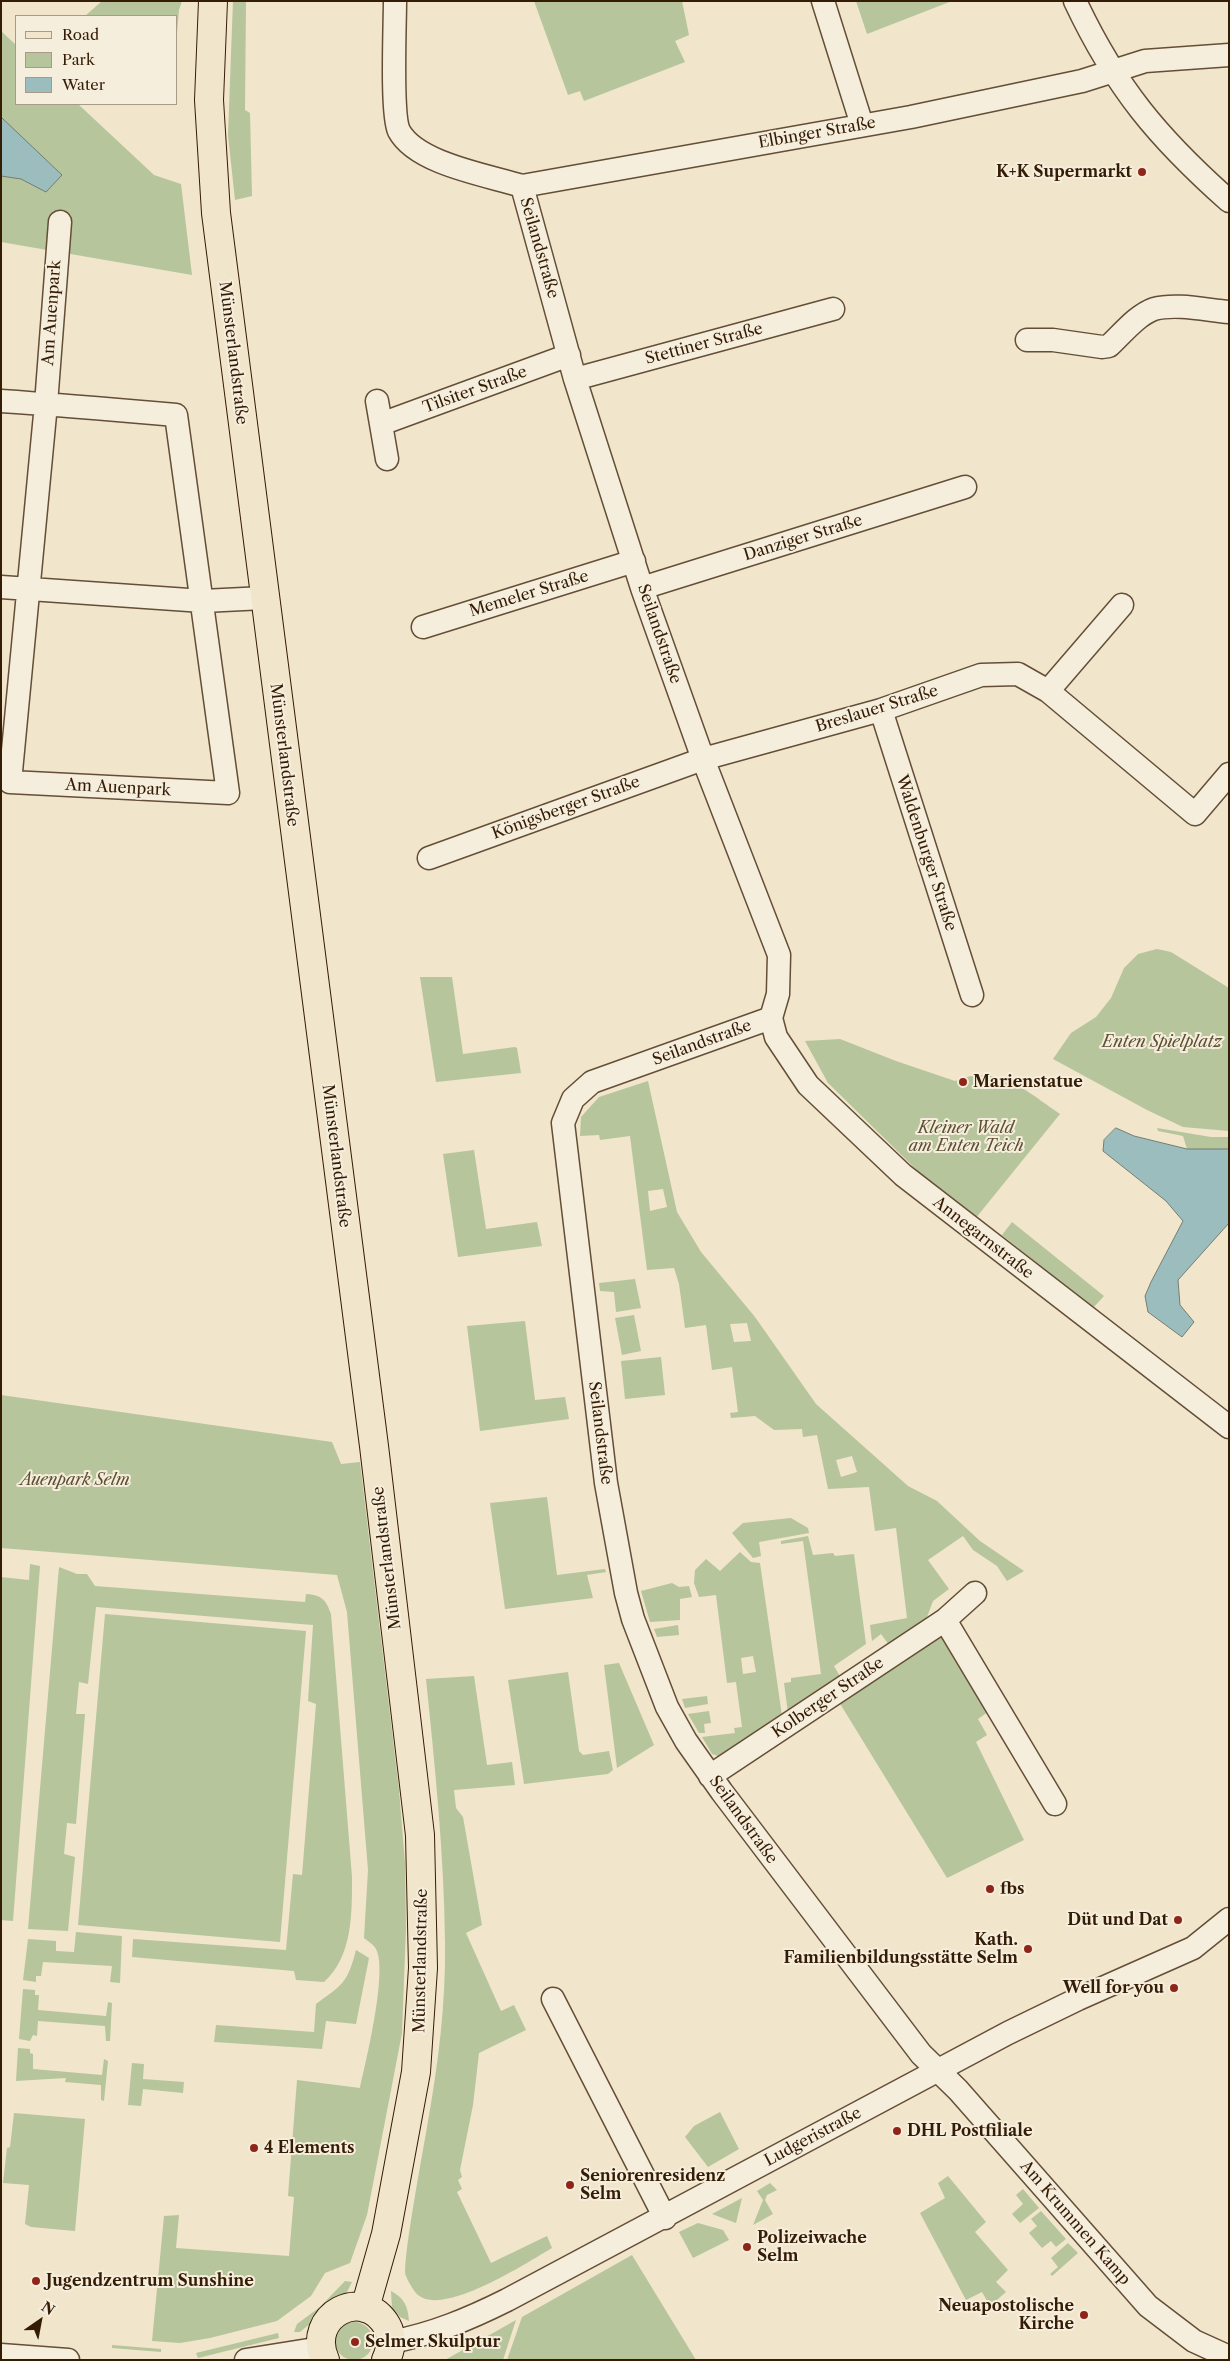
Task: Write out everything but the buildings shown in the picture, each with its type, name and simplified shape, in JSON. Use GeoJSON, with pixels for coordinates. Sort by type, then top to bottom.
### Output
{"type":"FeatureCollection","features":[{"type":"Feature","properties":{"kind":"main road","name":"Münsterlandstraße"},"geometry":{"type":"LineString","coordinates":[[213,1],[209,100],[212,171],[264,598],[374,1446],[420,1835],[424,1907],[423,1968],[416,2072],[386,2234],[365,2308]]}},
{"type":"Feature","properties":{"kind":"main road"},"geometry":{"type":"LineString","coordinates":[[323,2354],[323,2328],[336,2312],[355,2307],[365,2308],[376,2313],[384,2321],[389,2330],[388,2351]]}},
{"type":"Feature","properties":{"kind":"street","name":"Seilandstraße"},"geometry":{"type":"LineString","coordinates":[[395,1],[395,107],[398,130],[410,145],[433,159],[522,186],[575,379],[642,588],[703,758],[779,955],[778,994],[771,1018],[592,1082],[573,1099],[563,1123],[606,1483],[626,1593],[633,1619],[667,1707],[686,1741],[797,1892],[936,2071]]}},
{"type":"Feature","properties":{"kind":"street"},"geometry":{"type":"LineString","coordinates":[[823,1],[862,125]]}},
{"type":"Feature","properties":{"kind":"street"},"geometry":{"type":"LineString","coordinates":[[1075,1],[1111,70],[1136,107],[1170,146],[1229,201]]}},
{"type":"Feature","properties":{"kind":"street","name":"Elbinger Straße"},"geometry":{"type":"LineString","coordinates":[[522,186],[911,117],[1082,81],[1111,70],[1145,61],[1229,55]]}},
{"type":"Feature","properties":{"kind":"street","name":"Am Auenpark"},"geometry":{"type":"LineString","coordinates":[[1,401],[46,404],[176,415],[228,793],[10,782],[46,404],[60,222]]}},
{"type":"Feature","properties":{"kind":"street"},"geometry":{"type":"LineString","coordinates":[[1027,340],[1053,340],[1102,348],[1109,346],[1140,318],[1154,310],[1173,308],[1229,312]]}},
{"type":"Feature","properties":{"kind":"street","name":"Stettiner Straße"},"geometry":{"type":"LineString","coordinates":[[575,379],[833,309]]}},
{"type":"Feature","properties":{"kind":"street","name":"Tilsiter Straße"},"geometry":{"type":"LineString","coordinates":[[381,424],[569,355]]}},
{"type":"Feature","properties":{"kind":"street"},"geometry":{"type":"LineString","coordinates":[[377,401],[387,459]]}},
{"type":"Feature","properties":{"kind":"street","name":"Danziger Straße"},"geometry":{"type":"LineString","coordinates":[[642,588],[965,487]]}},
{"type":"Feature","properties":{"kind":"street","name":"Memeler Straße"},"geometry":{"type":"LineString","coordinates":[[423,627],[634,561]]}},
{"type":"Feature","properties":{"kind":"street"},"geometry":{"type":"LineString","coordinates":[[1,587],[203,602],[264,598]]}},
{"type":"Feature","properties":{"kind":"street"},"geometry":{"type":"LineString","coordinates":[[1048,691],[1122,605]]}},
{"type":"Feature","properties":{"kind":"street","name":"Breslauer Straße"},"geometry":{"type":"LineString","coordinates":[[703,758],[881,710],[981,675],[1018,674],[1048,691],[1195,814],[1229,774]]}},
{"type":"Feature","properties":{"kind":"street","name":"Waldenburger Straße"},"geometry":{"type":"LineString","coordinates":[[881,710],[972,995]]}},
{"type":"Feature","properties":{"kind":"street","name":"Königsberger Straße"},"geometry":{"type":"LineString","coordinates":[[430,858],[703,758]]}},
{"type":"Feature","properties":{"kind":"street","name":"Annegarnstraße"},"geometry":{"type":"LineString","coordinates":[[771,1018],[776,1037],[808,1085],[903,1174],[1229,1427]]}},
{"type":"Feature","properties":{"kind":"street","name":"Kolberger Straße"},"geometry":{"type":"LineString","coordinates":[[710,1776],[945,1620],[975,1594]]}},
{"type":"Feature","properties":{"kind":"street"},"geometry":{"type":"LineString","coordinates":[[945,1620],[1055,1804]]}},
{"type":"Feature","properties":{"kind":"street","name":"Ludgeristraße"},"geometry":{"type":"LineString","coordinates":[[388,2351],[420,2336],[457,2324],[664,2218],[936,2071],[1078,1999],[1193,1948],[1229,1919]]}},
{"type":"Feature","properties":{"kind":"street"},"geometry":{"type":"LineString","coordinates":[[553,1999],[664,2218]]}},
{"type":"Feature","properties":{"kind":"street","name":"Am Krummen Kamp"},"geometry":{"type":"LineString","coordinates":[[936,2071],[958,2090],[1148,2306],[1194,2341],[1229,2357]]}},
{"type":"Feature","properties":{"kind":"street"},"geometry":{"type":"LineString","coordinates":[[246,2360],[323,2354]]}},
{"type":"Feature","properties":{"kind":"street"},"geometry":{"type":"LineString","coordinates":[[1,2355],[68,2360]]}},
{"type":"Feature","properties":{"kind":"green space"},"geometry":{"type":"Polygon","coordinates":[[[102,1],[182,1],[178,21],[178,15],[86,15],[102,1]]]}},
{"type":"Feature","properties":{"kind":"green space"},"geometry":{"type":"Polygon","coordinates":[[[233,1],[246,1],[245,110],[250,113],[252,196],[235,200],[228,135],[233,1]]]}},
{"type":"Feature","properties":{"kind":"green space"},"geometry":{"type":"Polygon","coordinates":[[[534,1],[682,1],[689,35],[675,41],[685,62],[584,101],[580,91],[568,95],[534,1]]]}},
{"type":"Feature","properties":{"kind":"green space"},"geometry":{"type":"Polygon","coordinates":[[[856,1],[952,1],[867,34],[856,1]]]}},
{"type":"Feature","properties":{"kind":"green space"},"geometry":{"type":"Polygon","coordinates":[[[1,31],[15,44],[15,105],[79,105],[154,175],[181,184],[192,275],[1,242],[1,31]]]}},
{"type":"Feature","properties":{"kind":"green space","name":"Enten Spielplatz"},"geometry":{"type":"Polygon","coordinates":[[[1157,949],[1171,952],[1229,988],[1229,1131],[1183,1127],[1147,1110],[1053,1059],[1071,1033],[1096,1017],[1111,998],[1124,968],[1138,954],[1157,949]]]}},
{"type":"Feature","properties":{"kind":"green space"},"geometry":{"type":"Polygon","coordinates":[[[420,977],[452,977],[463,1054],[515,1047],[517,1048],[521,1073],[436,1082],[420,977]]]}},
{"type":"Feature","properties":{"kind":"green space","name":"Kleiner Wald am Enten Teich"},"geometry":{"type":"Polygon","coordinates":[[[840,1039],[955,1081],[970,1076],[985,1075],[998,1077],[1023,1089],[1060,1114],[975,1219],[930,1183],[828,1083],[805,1041],[840,1039]]]}},
{"type":"Feature","properties":{"kind":"green space"},"geometry":{"type":"Polygon","coordinates":[[[648,1081],[677,1212],[701,1252],[755,1317],[816,1404],[908,1486],[937,1501],[980,1541],[1024,1571],[1007,1581],[997,1566],[973,1550],[963,1536],[928,1560],[949,1589],[933,1601],[927,1617],[889,1645],[881,1634],[872,1641],[870,1625],[907,1618],[896,1528],[875,1531],[869,1487],[828,1489],[817,1435],[803,1437],[802,1429],[774,1430],[755,1416],[731,1418],[730,1413],[738,1412],[732,1367],[712,1370],[706,1325],[685,1328],[679,1284],[674,1268],[647,1270],[630,1136],[600,1140],[599,1135],[580,1136],[581,1117],[599,1097],[648,1081]],[[663,1189],[648,1191],[650,1211],[667,1207],[663,1189]],[[747,1323],[730,1324],[734,1342],[751,1341],[747,1323]],[[852,1456],[836,1460],[841,1477],[857,1472],[852,1456]]]}},
{"type":"Feature","properties":{"kind":"green space"},"geometry":{"type":"Polygon","coordinates":[[[1157,1128],[1211,1137],[1229,1137],[1229,1149],[1187,1149],[1183,1136],[1158,1131],[1157,1128]]]}},
{"type":"Feature","properties":{"kind":"green space"},"geometry":{"type":"Polygon","coordinates":[[[474,1150],[486,1229],[537,1222],[542,1246],[458,1257],[443,1154],[474,1150]]]}},
{"type":"Feature","properties":{"kind":"green space"},"geometry":{"type":"Polygon","coordinates":[[[1012,1222],[1104,1296],[1093,1308],[1002,1235],[1012,1222]]]}},
{"type":"Feature","properties":{"kind":"green space"},"geometry":{"type":"Polygon","coordinates":[[[635,1279],[641,1308],[616,1312],[614,1292],[600,1291],[599,1283],[635,1279]]]}},
{"type":"Feature","properties":{"kind":"green space"},"geometry":{"type":"Polygon","coordinates":[[[634,1315],[641,1351],[622,1355],[615,1318],[634,1315]]]}},
{"type":"Feature","properties":{"kind":"green space"},"geometry":{"type":"Polygon","coordinates":[[[525,1321],[535,1400],[565,1397],[569,1419],[480,1431],[467,1326],[525,1321]]]}},
{"type":"Feature","properties":{"kind":"green space"},"geometry":{"type":"Polygon","coordinates":[[[661,1357],[665,1395],[625,1399],[621,1361],[661,1357]]]}},
{"type":"Feature","properties":{"kind":"green space","name":"Auenpark Selm"},"geometry":{"type":"Polygon","coordinates":[[[1,1395],[332,1442],[341,1464],[360,1462],[399,1790],[405,1863],[406,1928],[402,2033],[367,2215],[350,2263],[325,2273],[311,2296],[277,2321],[210,2338],[180,2343],[152,2341],[164,2216],[179,2215],[176,2248],[289,2256],[294,2197],[288,2196],[297,2080],[360,2088],[375,2017],[378,1996],[379,1960],[376,1949],[364,1938],[368,1870],[347,1612],[337,1575],[1,1548],[1,1395]]]}},
{"type":"Feature","properties":{"kind":"green space"},"geometry":{"type":"Polygon","coordinates":[[[547,1497],[557,1575],[605,1569],[606,1572],[587,1575],[593,1598],[505,1609],[490,1503],[547,1497]]]}},
{"type":"Feature","properties":{"kind":"green space"},"geometry":{"type":"Polygon","coordinates":[[[791,1518],[808,1528],[809,1533],[759,1542],[761,1556],[753,1558],[732,1533],[743,1523],[791,1518]]]}},
{"type":"Feature","properties":{"kind":"green space"},"geometry":{"type":"Polygon","coordinates":[[[808,1536],[813,1555],[833,1553],[835,1556],[854,1554],[866,1644],[834,1666],[841,1678],[788,1713],[784,1683],[791,1682],[791,1678],[821,1674],[803,1541],[781,1544],[781,1541],[808,1536]]]}},
{"type":"Feature","properties":{"kind":"green space"},"geometry":{"type":"Polygon","coordinates":[[[740,1552],[751,1562],[760,1563],[782,1716],[721,1757],[712,1754],[702,1737],[735,1733],[734,1728],[742,1727],[736,1682],[727,1683],[716,1595],[699,1597],[694,1583],[695,1570],[706,1559],[720,1571],[740,1552]],[[753,1656],[741,1658],[743,1674],[756,1672],[753,1656]]]}},
{"type":"Feature","properties":{"kind":"green space"},"geometry":{"type":"Polygon","coordinates":[[[30,1564],[40,1566],[13,1921],[1,1920],[1,1577],[29,1580],[30,1564]]]}},
{"type":"Feature","properties":{"kind":"green space"},"geometry":{"type":"Polygon","coordinates":[[[59,1567],[77,1574],[87,1574],[95,1586],[305,1602],[306,1594],[320,1597],[327,1605],[331,1614],[352,1890],[351,1919],[346,1947],[341,1960],[324,1982],[296,1980],[294,1971],[132,1957],[133,1939],[286,1950],[293,1874],[302,1875],[316,1704],[308,1701],[313,1625],[96,1607],[88,1684],[79,1682],[76,1714],[85,1714],[76,1824],[67,1823],[64,1854],[75,1857],[68,1931],[28,1929],[59,1567]]]}},
{"type":"Feature","properties":{"kind":"green space"},"geometry":{"type":"Polygon","coordinates":[[[672,1583],[679,1587],[689,1586],[692,1597],[680,1599],[680,1620],[650,1622],[641,1591],[672,1583]]]}},
{"type":"Feature","properties":{"kind":"green space"},"geometry":{"type":"Polygon","coordinates":[[[105,1614],[306,1631],[280,1942],[78,1925],[105,1614]]]}},
{"type":"Feature","properties":{"kind":"green space"},"geometry":{"type":"Polygon","coordinates":[[[678,1625],[679,1635],[657,1637],[654,1629],[678,1625]]]}},
{"type":"Feature","properties":{"kind":"green space"},"geometry":{"type":"Polygon","coordinates":[[[941,1637],[953,1640],[992,1709],[978,1719],[987,1735],[976,1742],[1024,1840],[947,1878],[839,1702],[941,1637]]]}},
{"type":"Feature","properties":{"kind":"green space"},"geometry":{"type":"Polygon","coordinates":[[[619,1663],[654,1745],[617,1768],[604,1665],[619,1663]]]}},
{"type":"Feature","properties":{"kind":"green space"},"geometry":{"type":"Polygon","coordinates":[[[568,1672],[579,1751],[583,1755],[609,1751],[613,1770],[608,1774],[524,1784],[508,1680],[568,1672]]]}},
{"type":"Feature","properties":{"kind":"green space"},"geometry":{"type":"Polygon","coordinates":[[[474,1676],[487,1765],[512,1762],[515,1785],[454,1790],[456,1808],[463,1817],[482,1925],[466,1933],[501,2011],[514,2005],[526,2030],[479,2053],[473,2105],[460,2170],[462,2177],[458,2180],[462,2189],[457,2192],[491,2263],[547,2236],[552,2248],[486,2285],[447,2299],[430,2300],[418,2295],[406,2276],[405,2268],[435,2081],[445,1965],[441,1843],[426,1679],[474,1676]]]}},
{"type":"Feature","properties":{"kind":"green space"},"geometry":{"type":"Polygon","coordinates":[[[707,1696],[708,1704],[685,1708],[682,1699],[707,1696]]]}},
{"type":"Feature","properties":{"kind":"green space"},"geometry":{"type":"Polygon","coordinates":[[[709,1711],[711,1723],[704,1724],[705,1733],[699,1733],[688,1714],[709,1711]]]}},
{"type":"Feature","properties":{"kind":"green space"},"geometry":{"type":"Polygon","coordinates":[[[76,1932],[122,1936],[120,1983],[110,1982],[112,1966],[43,1962],[41,1976],[36,1976],[36,1982],[23,1980],[28,1939],[56,1941],[56,1951],[74,1952],[76,1932]]]}},
{"type":"Feature","properties":{"kind":"green space"},"geometry":{"type":"Polygon","coordinates":[[[356,1950],[369,1958],[356,2024],[326,2021],[322,2049],[214,2042],[216,2025],[314,2032],[316,2004],[338,1987],[347,1977],[356,1950]]]}},
{"type":"Feature","properties":{"kind":"green space"},"geometry":{"type":"Polygon","coordinates":[[[23,1989],[35,1990],[35,1995],[39,1995],[38,2010],[106,2016],[108,2002],[112,2003],[110,2041],[106,2041],[105,2026],[38,2021],[37,2036],[33,2035],[30,2041],[19,2039],[23,1989]]]}},
{"type":"Feature","properties":{"kind":"green space"},"geometry":{"type":"Polygon","coordinates":[[[18,2048],[30,2049],[30,2053],[33,2054],[33,2069],[102,2075],[104,2059],[108,2061],[104,2101],[101,2100],[101,2085],[65,2082],[66,2078],[16,2081],[18,2048]]]}},
{"type":"Feature","properties":{"kind":"green space"},"geometry":{"type":"Polygon","coordinates":[[[132,2063],[144,2064],[143,2079],[184,2082],[183,2093],[143,2089],[141,2106],[128,2105],[132,2063]]]}},
{"type":"Feature","properties":{"kind":"green space"},"geometry":{"type":"Polygon","coordinates":[[[720,2112],[739,2149],[708,2167],[685,2137],[694,2126],[720,2112]]]}},
{"type":"Feature","properties":{"kind":"green space"},"geometry":{"type":"Polygon","coordinates":[[[14,2113],[85,2119],[75,2231],[31,2227],[25,2224],[29,2185],[3,2183],[14,2113]]]}},
{"type":"Feature","properties":{"kind":"green space"},"geometry":{"type":"Polygon","coordinates":[[[948,2176],[986,2222],[975,2232],[1008,2270],[996,2282],[1006,2292],[990,2306],[982,2292],[966,2300],[920,2213],[945,2198],[938,2183],[948,2176]]]}},
{"type":"Feature","properties":{"kind":"green space"},"geometry":{"type":"Polygon","coordinates":[[[770,2183],[777,2190],[767,2195],[765,2200],[773,2214],[753,2225],[763,2200],[757,2191],[770,2183]]]}},
{"type":"Feature","properties":{"kind":"green space"},"geometry":{"type":"Polygon","coordinates":[[[1023,2189],[1039,2208],[1020,2223],[1012,2214],[1023,2204],[1016,2195],[1023,2189]]]}},
{"type":"Feature","properties":{"kind":"green space"},"geometry":{"type":"Polygon","coordinates":[[[742,2198],[736,2223],[712,2214],[742,2198]]]}},
{"type":"Feature","properties":{"kind":"green space"},"geometry":{"type":"Polygon","coordinates":[[[1041,2211],[1066,2239],[1056,2247],[1051,2241],[1042,2248],[1029,2233],[1037,2226],[1031,2219],[1041,2211]]]}},
{"type":"Feature","properties":{"kind":"green space"},"geometry":{"type":"Polygon","coordinates":[[[698,2223],[723,2230],[729,2240],[693,2258],[679,2232],[698,2223]]]}},
{"type":"Feature","properties":{"kind":"green space"},"geometry":{"type":"Polygon","coordinates":[[[1068,2243],[1078,2253],[1052,2276],[1050,2274],[1058,2267],[1051,2258],[1068,2243]]]}},
{"type":"Feature","properties":{"kind":"green space"},"geometry":{"type":"Polygon","coordinates":[[[632,2255],[696,2360],[507,2360],[522,2317],[632,2255]]]}},
{"type":"Feature","properties":{"kind":"green space"},"geometry":{"type":"Polygon","coordinates":[[[345,2281],[352,2282],[346,2294],[300,2332],[294,2332],[297,2324],[320,2307],[345,2281]]]}},
{"type":"Feature","properties":{"kind":"green space"},"geometry":{"type":"Polygon","coordinates":[[[391,2291],[404,2303],[408,2311],[409,2321],[400,2317],[392,2309],[391,2291]]]}},
{"type":"Feature","properties":{"kind":"green space"},"geometry":{"type":"Polygon","coordinates":[[[516,2320],[503,2360],[445,2360],[516,2320]]]}},
{"type":"Feature","properties":{"kind":"green space"},"geometry":{"type":"Polygon","coordinates":[[[354,2322],[368,2327],[373,2341],[368,2355],[354,2360],[340,2355],[335,2341],[340,2327],[354,2322]]]}},
{"type":"Feature","properties":{"kind":"green space"},"geometry":{"type":"Polygon","coordinates":[[[278,2333],[279,2338],[198,2358],[196,2353],[278,2333]]]}},
{"type":"Feature","properties":{"kind":"green space"},"geometry":{"type":"Polygon","coordinates":[[[112,2345],[161,2349],[161,2352],[112,2348],[112,2345]]]}},
{"type":"Feature","properties":{"kind":"water"},"geometry":{"type":"Polygon","coordinates":[[[1,117],[62,175],[46,192],[21,179],[1,176],[1,117]]]}},
{"type":"Feature","properties":{"kind":"water"},"geometry":{"type":"Polygon","coordinates":[[[1116,1128],[1134,1136],[1187,1149],[1229,1149],[1229,1223],[1178,1280],[1180,1305],[1194,1322],[1182,1337],[1148,1312],[1145,1296],[1183,1221],[1166,1201],[1103,1151],[1104,1140],[1116,1128]]]}},
{"type":"Feature","properties":{"kind":"place","name":"K+K Supermarkt"},"geometry":{"type":"Point","coordinates":[1142,172]}},
{"type":"Feature","properties":{"kind":"place","name":"Marienstatue"},"geometry":{"type":"Point","coordinates":[963,1082]}},
{"type":"Feature","properties":{"kind":"place","name":"fbs"},"geometry":{"type":"Point","coordinates":[990,1889]}},
{"type":"Feature","properties":{"kind":"place","name":"Düt und Dat"},"geometry":{"type":"Point","coordinates":[1178,1920]}},
{"type":"Feature","properties":{"kind":"place","name":"Kath. Familienbildungsstätte Selm"},"geometry":{"type":"Point","coordinates":[1028,1949]}},
{"type":"Feature","properties":{"kind":"place","name":"Well for you"},"geometry":{"type":"Point","coordinates":[1174,1988]}},
{"type":"Feature","properties":{"kind":"place","name":"DHL Postfiliale"},"geometry":{"type":"Point","coordinates":[897,2131]}},
{"type":"Feature","properties":{"kind":"place","name":"4 Elements"},"geometry":{"type":"Point","coordinates":[254,2148]}},
{"type":"Feature","properties":{"kind":"place","name":"Seniorenresidenz Selm"},"geometry":{"type":"Point","coordinates":[570,2185]}},
{"type":"Feature","properties":{"kind":"place","name":"Polizeiwache Selm"},"geometry":{"type":"Point","coordinates":[747,2247]}},
{"type":"Feature","properties":{"kind":"place","name":"Jugendzentrum Sunshine"},"geometry":{"type":"Point","coordinates":[36,2281]}},
{"type":"Feature","properties":{"kind":"place","name":"Neuapostolische Kirche"},"geometry":{"type":"Point","coordinates":[1084,2315]}},
{"type":"Feature","properties":{"kind":"place","name":"Selmer Skulptur"},"geometry":{"type":"Point","coordinates":[355,2342]}}]}
